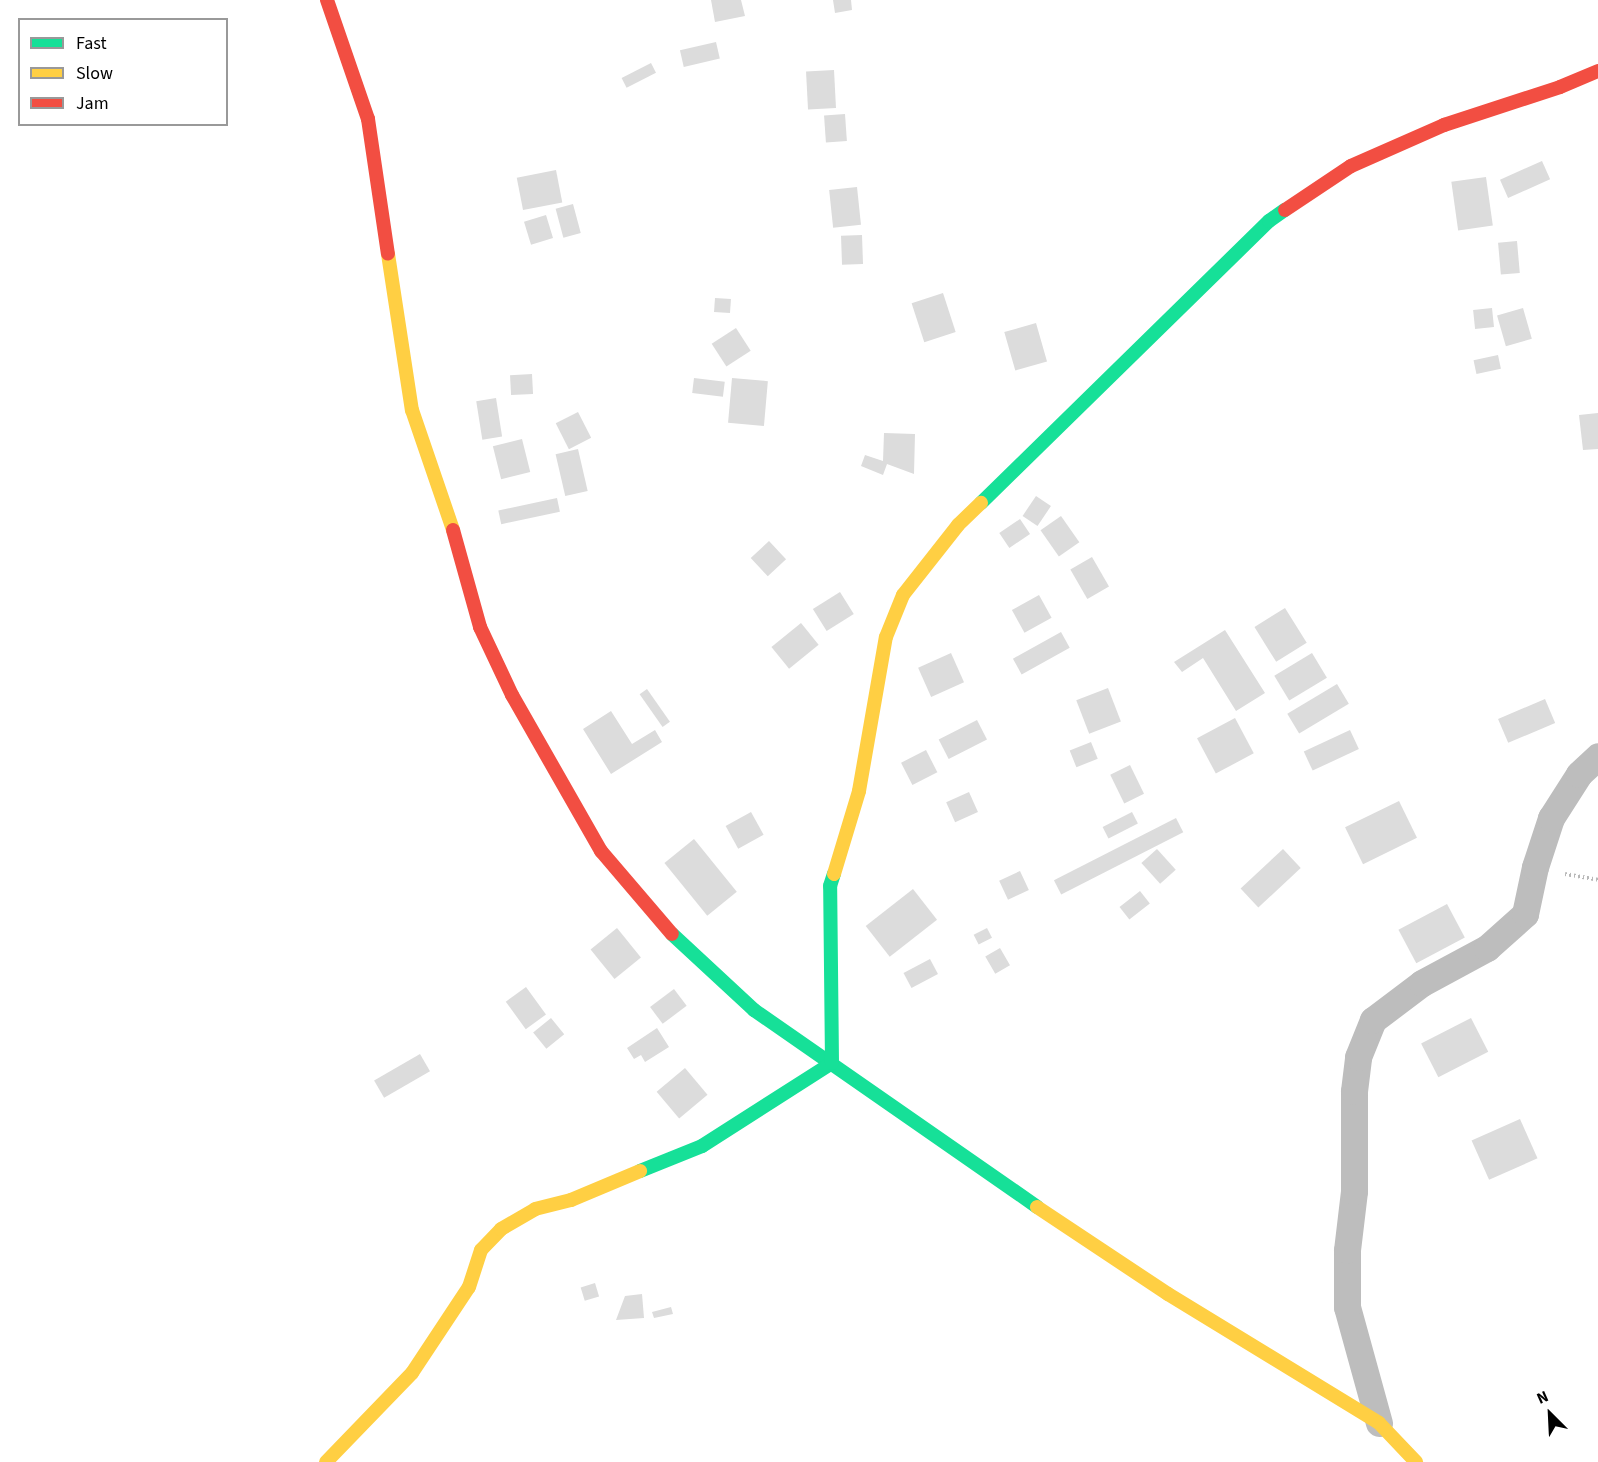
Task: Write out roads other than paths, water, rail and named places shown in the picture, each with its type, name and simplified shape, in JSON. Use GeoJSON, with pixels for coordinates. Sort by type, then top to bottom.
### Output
{"type":"FeatureCollection","features":[{"type":"Feature","properties":{"kind":"street"},"geometry":{"type":"LineString","coordinates":[[327,0],[368,119],[412,410],[464,564],[480,627],[512,696],[600,851],[679,942],[754,1010],[967,1160],[1159,1287],[1379,1423],[1416,1462]]}},
{"type":"Feature","properties":{"kind":"street"},"geometry":{"type":"LineString","coordinates":[[832,1063],[830,886],[859,791],[886,637],[903,595],[958,525],[1269,221],[1351,166],[1443,125],[1560,87],[1598,71]]}},
{"type":"Feature","properties":{"kind":"street"},"geometry":{"type":"LineString","coordinates":[[1379,1423],[1347,1306],[1347,1250],[1354,1191],[1354,1091],[1358,1057],[1373,1020],[1422,983],[1487,948],[1525,914],[1535,867],[1551,818],[1579,774],[1598,756]]}},
{"type":"Feature","properties":{"kind":"street"},"geometry":{"type":"LineString","coordinates":[[326,1462],[412,1372],[470,1287],[481,1250],[501,1229],[535,1209],[571,1200],[702,1146],[832,1063]]}}]}
